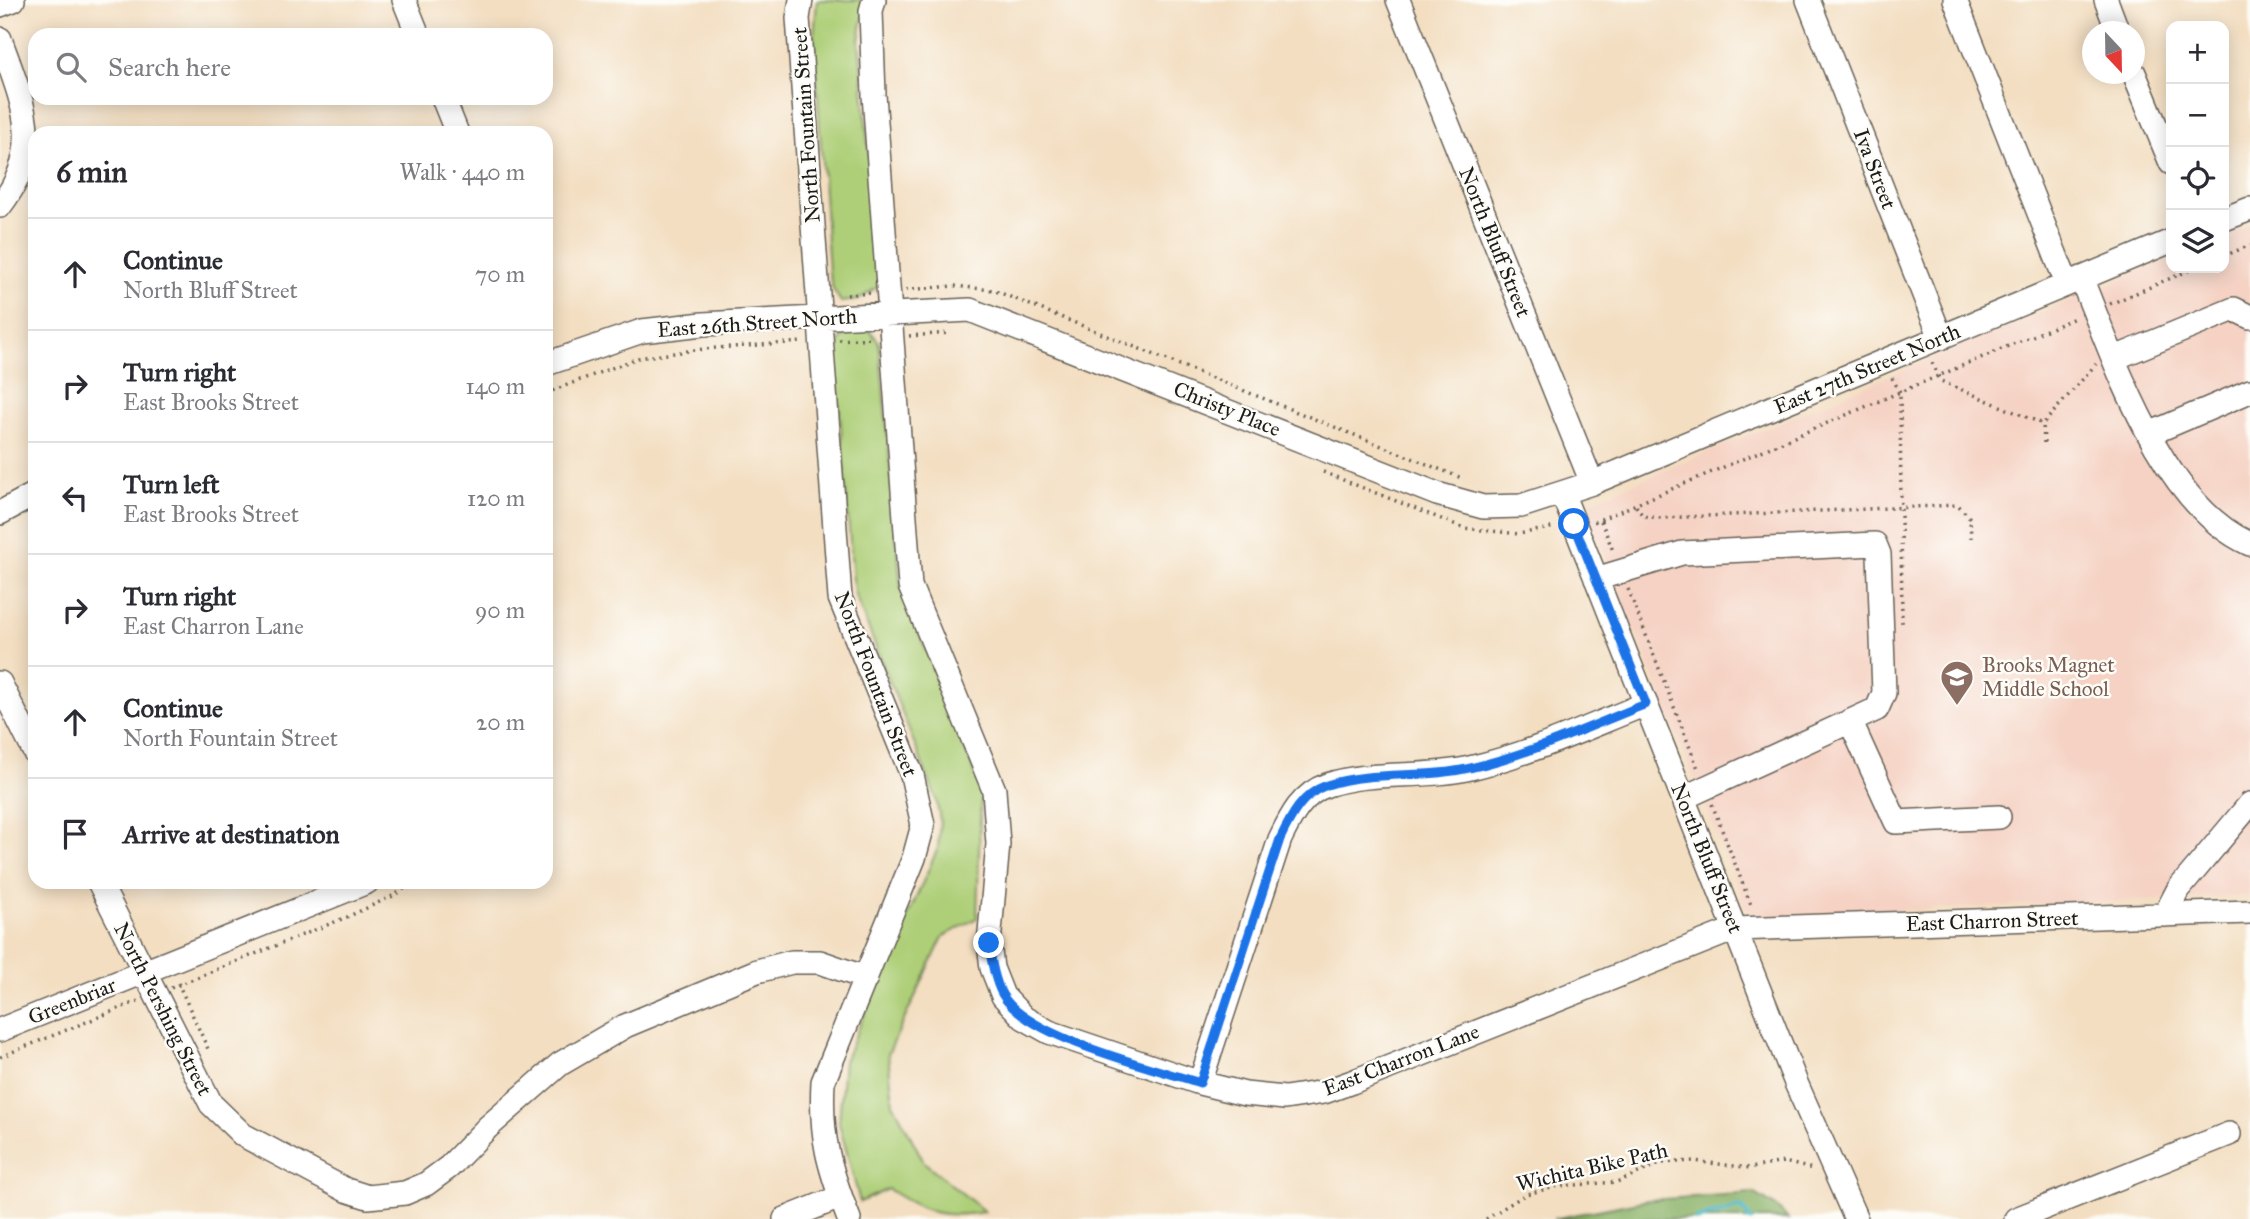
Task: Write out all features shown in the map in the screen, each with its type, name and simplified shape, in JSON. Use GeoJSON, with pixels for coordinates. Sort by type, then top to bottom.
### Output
{"type":"FeatureCollection","features":[{"type":"Feature","properties":{"kind":"street"},"geometry":{"type":"LineString","coordinates":[[0,5],[13,0]]}},
{"type":"Feature","properties":{"kind":"street"},"geometry":{"type":"LineString","coordinates":[[404,0],[415,28]]}},
{"type":"Feature","properties":{"kind":"street","name":"North Fountain Street"},"geometry":{"type":"LineString","coordinates":[[801,0],[798,18],[840,598],[912,775],[922,825],[915,858],[824,1082],[821,1121],[830,1170],[849,1219]]}},
{"type":"Feature","properties":{"kind":"street"},"geometry":{"type":"LineString","coordinates":[[874,0],[871,11],[874,95],[890,314]]}},
{"type":"Feature","properties":{"kind":"street","name":"North Bluff Street"},"geometry":{"type":"LineString","coordinates":[[1398,0],[1592,483]]}},
{"type":"Feature","properties":{"kind":"street","name":"Iva Street"},"geometry":{"type":"LineString","coordinates":[[1808,0],[1941,338]]}},
{"type":"Feature","properties":{"kind":"street"},"geometry":{"type":"LineString","coordinates":[[1955,0],[2074,281],[2094,310],[2109,358],[2161,457],[2197,505],[2220,528],[2250,544]]}},
{"type":"Feature","properties":{"kind":"street"},"geometry":{"type":"LineString","coordinates":[[2106,0],[2114,21]]}},
{"type":"Feature","properties":{"kind":"street"},"geometry":{"type":"LineString","coordinates":[[0,39],[21,99],[28,143],[16,186],[0,206]]}},
{"type":"Feature","properties":{"kind":"street"},"geometry":{"type":"LineString","coordinates":[[2139,84],[2166,151]]}},
{"type":"Feature","properties":{"kind":"street"},"geometry":{"type":"LineString","coordinates":[[446,105],[454,126]]}},
{"type":"Feature","properties":{"kind":"street"},"geometry":{"type":"LineString","coordinates":[[2229,217],[2250,209]]}},
{"type":"Feature","properties":{"kind":"street","name":"East 27th Street North"},"geometry":{"type":"LineString","coordinates":[[1563,495],[2166,243]]}},
{"type":"Feature","properties":{"kind":"street"},"geometry":{"type":"LineString","coordinates":[[2109,358],[2234,309],[2250,317]]}},
{"type":"Feature","properties":{"kind":"street","name":"Christy Place"},"geometry":{"type":"LineString","coordinates":[[890,314],[970,310],[1437,494],[1483,507],[1521,506],[1563,495]]}},
{"type":"Feature","properties":{"kind":"street","name":"East 26th Street North"},"geometry":{"type":"LineString","coordinates":[[553,358],[642,331],[890,314]]}},
{"type":"Feature","properties":{"kind":"street","name":"East Charron Lane"},"geometry":{"type":"LineString","coordinates":[[890,314],[910,586],[994,790],[998,845],[989,943],[1003,996],[1024,1018],[1049,1032],[1200,1083],[1245,1094],[1285,1098],[1324,1092],[1735,929]]}},
{"type":"Feature","properties":{"kind":"street"},"geometry":{"type":"LineString","coordinates":[[2149,434],[2250,391]]}},
{"type":"Feature","properties":{"kind":"street","name":"North Bluff Street"},"geometry":{"type":"LineString","coordinates":[[1563,495],[1796,1083],[1856,1219]]}},
{"type":"Feature","properties":{"kind":"street"},"geometry":{"type":"LineString","coordinates":[[0,513],[28,498]]}},
{"type":"Feature","properties":{"kind":"street"},"geometry":{"type":"LineString","coordinates":[[1596,579],[1682,553],[1875,544],[1879,554],[1884,693],[1877,709],[1683,798]]}},
{"type":"Feature","properties":{"kind":"street"},"geometry":{"type":"LineString","coordinates":[[0,683],[28,739]]}},
{"type":"Feature","properties":{"kind":"street"},"geometry":{"type":"LineString","coordinates":[[1200,1083],[1280,839],[1292,812],[1308,795],[1327,785],[1350,779],[1410,777],[1470,768],[1541,746],[1646,704]]}},
{"type":"Feature","properties":{"kind":"street"},"geometry":{"type":"LineString","coordinates":[[1851,723],[1896,822],[1999,817]]}},
{"type":"Feature","properties":{"kind":"street"},"geometry":{"type":"LineString","coordinates":[[2165,915],[2178,890],[2250,804]]}},
{"type":"Feature","properties":{"kind":"street","name":"North Pershing Street"},"geometry":{"type":"LineString","coordinates":[[102,889],[211,1104],[243,1135],[346,1190],[368,1197],[405,1193],[426,1184],[449,1167],[560,1064],[625,1026],[757,971],[792,962],[820,962],[866,978]]}},
{"type":"Feature","properties":{"kind":"street","name":"Greenbriar"},"geometry":{"type":"LineString","coordinates":[[0,1030],[350,889]]}},
{"type":"Feature","properties":{"kind":"street","name":"East Charron Street"},"geometry":{"type":"LineString","coordinates":[[1735,929],[2250,912]]}},
{"type":"Feature","properties":{"kind":"street"},"geometry":{"type":"LineString","coordinates":[[2016,1219],[2229,1134]]}},
{"type":"Feature","properties":{"kind":"street"},"geometry":{"type":"LineString","coordinates":[[785,1219],[840,1197]]}},
{"type":"Feature","properties":{"kind":"path"},"geometry":{"type":"LineString","coordinates":[[2229,254],[2250,245]]}},
{"type":"Feature","properties":{"kind":"path"},"geometry":{"type":"LineString","coordinates":[[1320,471],[1464,528],[1519,534],[1601,520],[2183,273]]}},
{"type":"Feature","properties":{"kind":"path"},"geometry":{"type":"LineString","coordinates":[[553,390],[638,358],[703,348],[819,319],[890,314],[954,286],[993,290],[1467,481]]}},
{"type":"Feature","properties":{"kind":"path"},"geometry":{"type":"LineString","coordinates":[[819,319],[890,314],[953,333]]}},
{"type":"Feature","properties":{"kind":"path"},"geometry":{"type":"LineString","coordinates":[[2042,424],[2109,358]]}},
{"type":"Feature","properties":{"kind":"path"},"geometry":{"type":"LineString","coordinates":[[1931,362],[1941,382],[2042,424]]}},
{"type":"Feature","properties":{"kind":"path"},"geometry":{"type":"LineString","coordinates":[[2042,424],[2044,443]]}},
{"type":"Feature","properties":{"kind":"path"},"geometry":{"type":"LineString","coordinates":[[1636,505],[1643,516],[1661,518],[1958,505],[1970,518],[1971,538]]}},
{"type":"Feature","properties":{"kind":"path"},"geometry":{"type":"LineString","coordinates":[[1601,520],[1754,913]]}},
{"type":"Feature","properties":{"kind":"path"},"geometry":{"type":"LineString","coordinates":[[0,1057],[347,918],[403,889]]}},
{"type":"Feature","properties":{"kind":"path"},"geometry":{"type":"LineString","coordinates":[[167,962],[208,1049]]}},
{"type":"Feature","properties":{"kind":"path","name":"Wichita Bike Path"},"geometry":{"type":"LineString","coordinates":[[1486,1219],[1526,1194],[1560,1186],[1617,1182],[1662,1163],[1693,1161],[1751,1168],[1784,1162],[1820,1173]]}},
{"type":"Feature","properties":{"kind":"shaded area","name":"Brooks Magnet Middle School"},"geometry":{"type":"Polygon","coordinates":[[[2250,225],[2250,896],[1758,916],[1746,908],[1590,519],[1589,507],[1596,499],[2166,260],[2166,273],[2229,273],[2229,234],[2250,225]]]}},
{"type":"Feature","properties":{"kind":"green space"},"geometry":{"type":"Polygon","coordinates":[[[817,0],[866,0],[859,40],[880,285],[858,300],[841,302],[833,289],[829,272],[814,37],[817,0]]]}},
{"type":"Feature","properties":{"kind":"green space"},"geometry":{"type":"Polygon","coordinates":[[[855,329],[870,331],[879,342],[901,588],[981,789],[977,918],[943,937],[888,1054],[893,1103],[924,1162],[985,1212],[956,1215],[934,1212],[888,1189],[860,1202],[839,1123],[844,1061],[938,848],[940,820],[936,798],[854,592],[835,352],[842,337],[855,329]]]}},
{"type":"Feature","properties":{"kind":"green space"},"geometry":{"type":"Polygon","coordinates":[[[1754,1193],[1778,1208],[1788,1219],[1553,1219],[1648,1200],[1754,1193]]]}},
{"type":"Feature","properties":{"kind":"waterway"},"geometry":{"type":"LineString","coordinates":[[1696,1219],[1741,1207],[1750,1219]]}},
{"type":"Feature","properties":{"kind":"place","name":"Brooks Magnet Middle School"},"geometry":{"type":"Point","coordinates":[1957,707]}},
{"type":"Feature","properties":{"kind":"route"},"geometry":{"type":"LineString","coordinates":[[989,943],[992,968],[1003,996],[1024,1018],[1049,1032],[1200,1083],[1280,839],[1292,812],[1308,795],[1327,785],[1350,779],[1410,777],[1470,768],[1541,746],[1646,704],[1574,524]]}}]}
